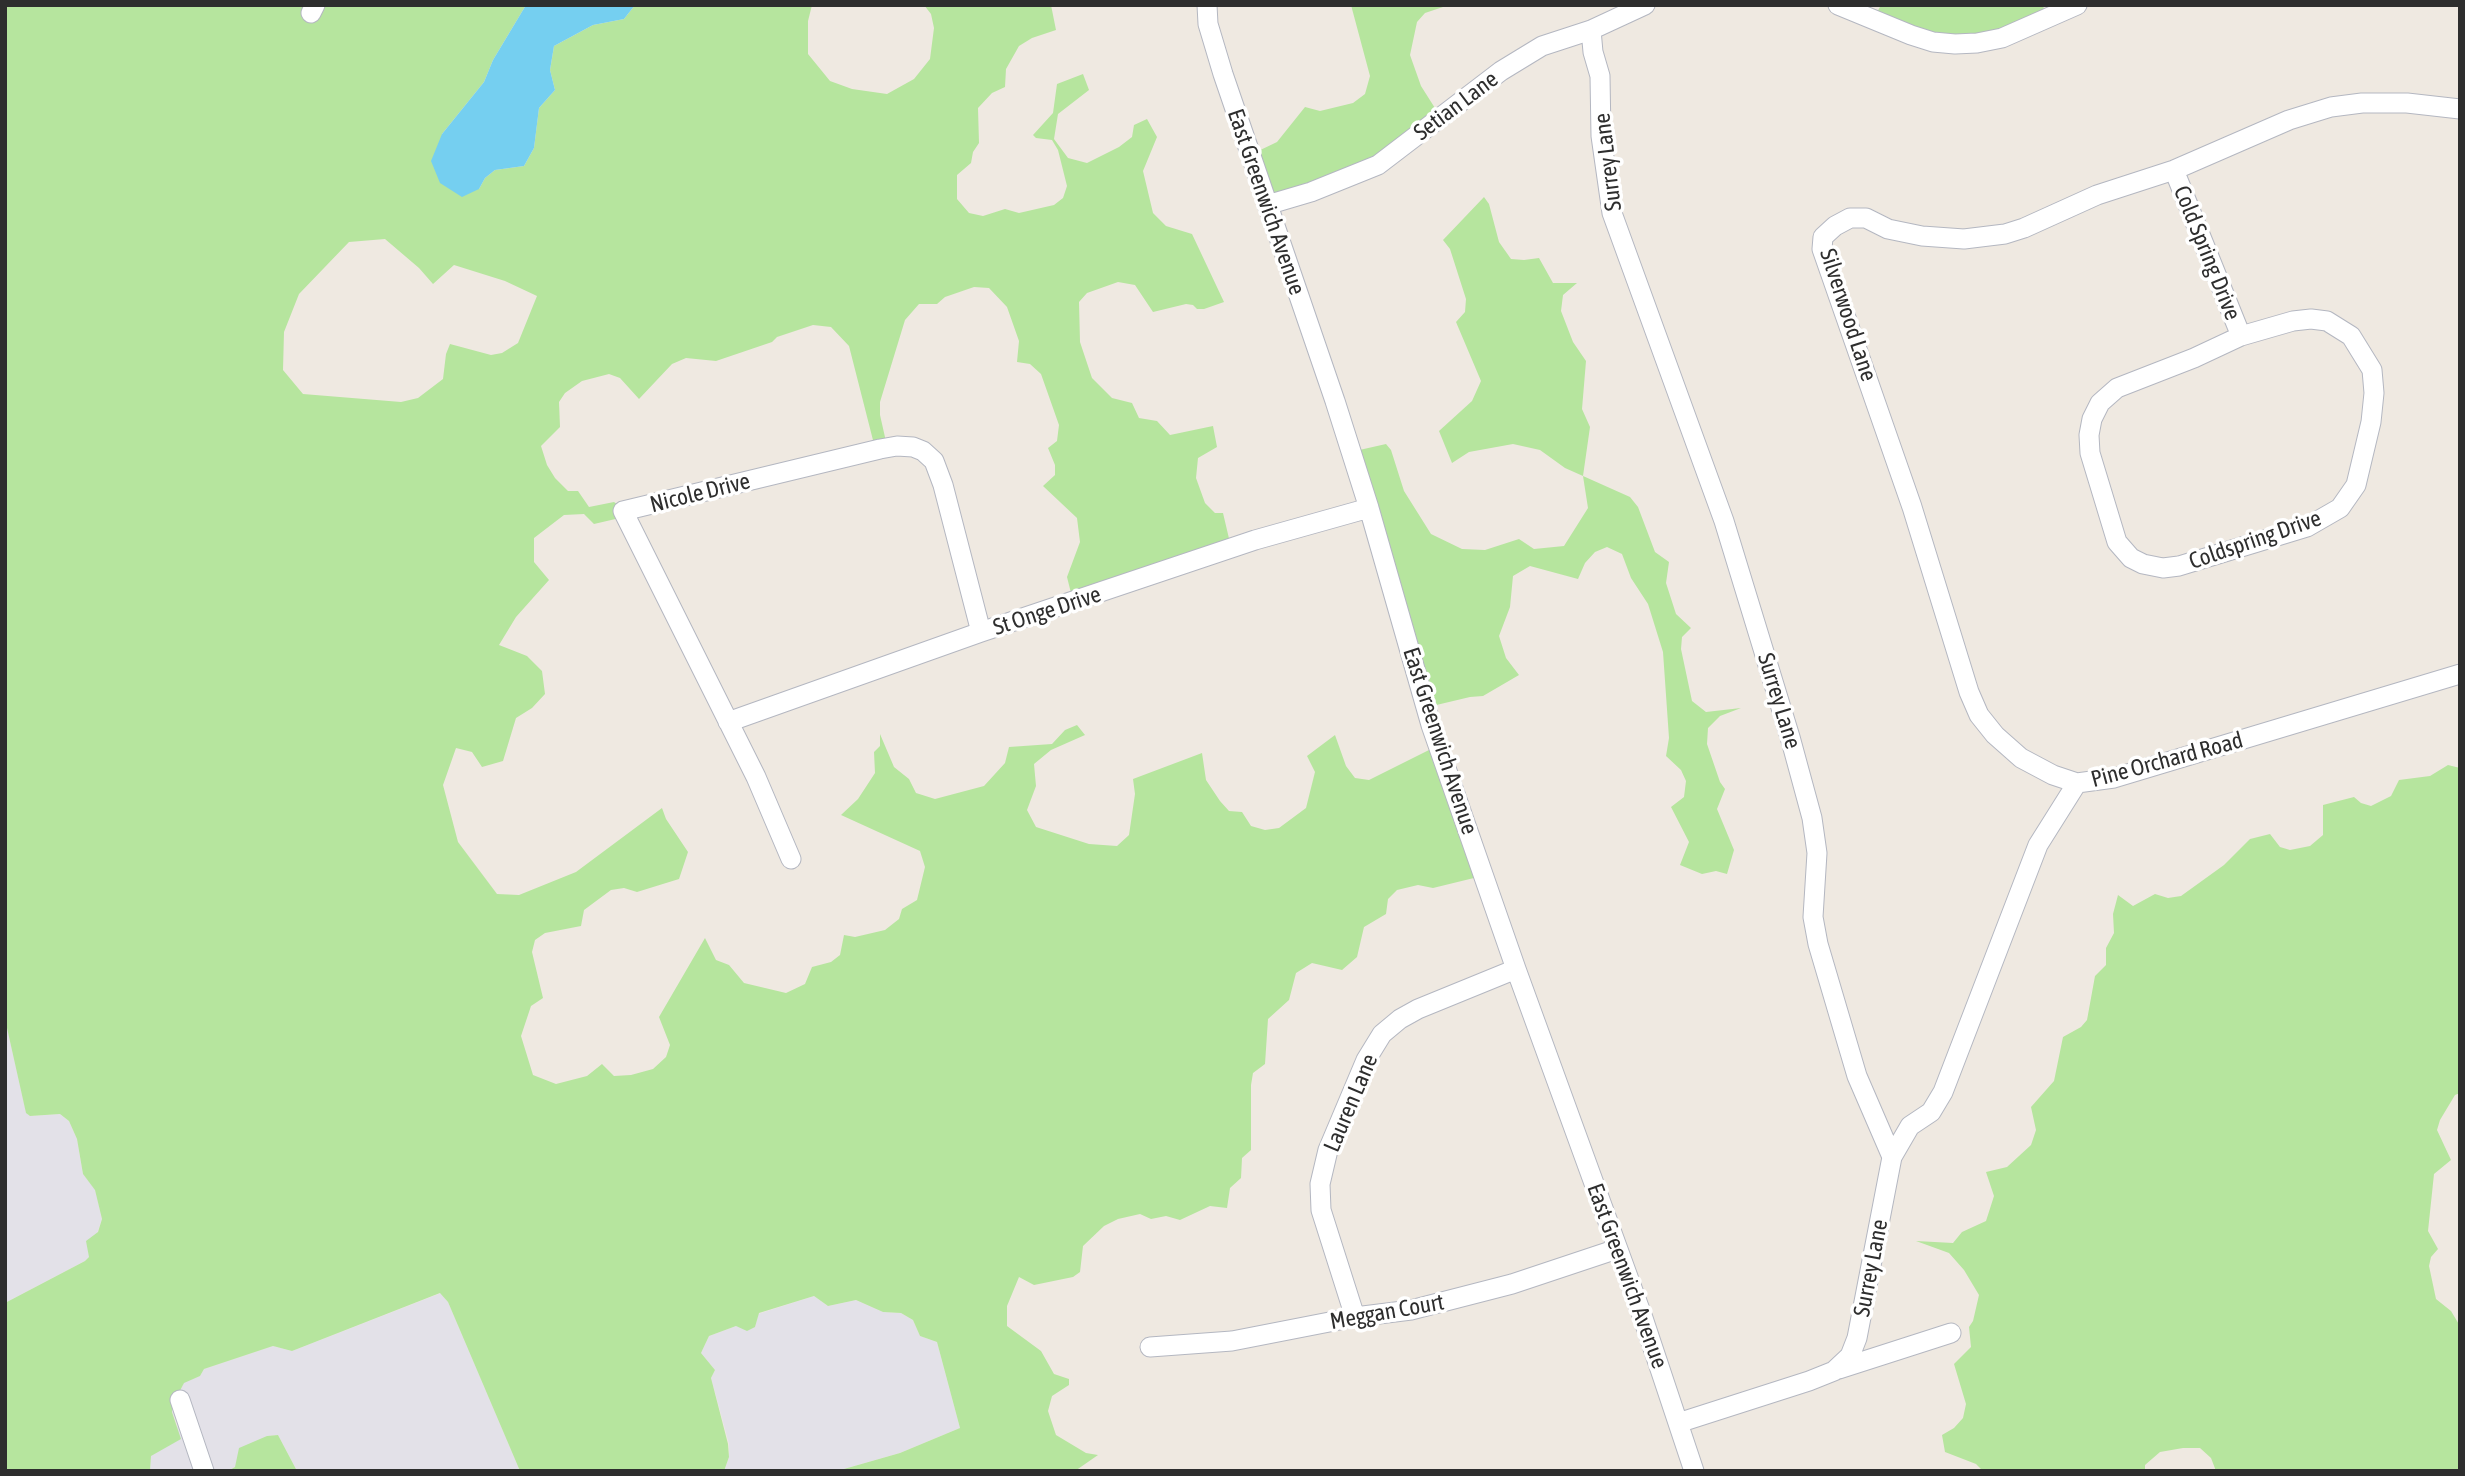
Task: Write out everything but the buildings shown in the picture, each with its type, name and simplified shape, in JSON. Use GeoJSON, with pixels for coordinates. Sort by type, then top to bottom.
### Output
{"type":"FeatureCollection","features":[{"type":"Feature","properties":{"kind":"street","name":"East Greenwich Avenue"},"geometry":{"type":"LineString","coordinates":[[1207,5],[1208,24],[1223,74],[1335,401],[1432,725],[1694,1471]]}},
{"type":"Feature","properties":{"kind":"street","name":"Setian Lane"},"geometry":{"type":"LineString","coordinates":[[1267,205],[1311,192],[1378,165],[1501,71],[1542,46],[1591,30],[1645,5]]}},
{"type":"Feature","properties":{"kind":"street"},"geometry":{"type":"LineString","coordinates":[[1838,5],[1911,35],[1933,42],[1955,44],[2002,38],[2077,5]]}},
{"type":"Feature","properties":{"kind":"street","name":"Surrey Lane"},"geometry":{"type":"LineString","coordinates":[[1591,30],[1600,76],[1601,136],[1612,213],[1724,521],[1790,737],[1812,818],[1815,841],[1813,917],[1818,944],[1857,1076],[1892,1157],[1857,1338],[1850,1356],[1834,1371]]}},
{"type":"Feature","properties":{"kind":"street","name":"Silverwood Lane"},"geometry":{"type":"LineString","coordinates":[[2077,783],[2053,775],[2021,758],[1995,735],[1979,715],[1969,692],[1888,436],[1828,271],[1822,249],[1823,237],[1850,218],[1866,218],[1888,229],[1922,236],[1983,238],[2024,228],[2097,195],[2174,170],[2289,120],[2331,107],[2362,103],[2407,103],[2460,109]]}},
{"type":"Feature","properties":{"kind":"street","name":"Cold Spring Drive"},"geometry":{"type":"LineString","coordinates":[[2174,170],[2241,336]]}},
{"type":"Feature","properties":{"kind":"street","name":"Coldspring Drive"},"geometry":{"type":"LineString","coordinates":[[2311,319],[2327,321],[2351,336],[2372,370],[2374,393],[2371,422],[2356,485],[2340,508],[2308,527],[2179,566],[2163,568],[2130,558],[2117,541],[2090,453],[2088,435],[2092,419],[2100,403],[2118,388],[2241,336],[2293,321],[2311,319]]}},
{"type":"Feature","properties":{"kind":"street","name":"Nicole Drive"},"geometry":{"type":"LineString","coordinates":[[791,859],[756,777],[624,511],[880,449],[897,446],[923,450],[934,461],[939,473],[981,632]]}},
{"type":"Feature","properties":{"kind":"street","name":"St Onge Drive"},"geometry":{"type":"LineString","coordinates":[[727,722],[981,632],[1255,540],[1369,508]]}},
{"type":"Feature","properties":{"kind":"street","name":"Pine Orchard Road"},"geometry":{"type":"LineString","coordinates":[[1892,1157],[1910,1126],[1931,1112],[1943,1092],[2038,845],[2077,783],[2114,778],[2460,674]]}},
{"type":"Feature","properties":{"kind":"street","name":"Lauren Lane"},"geometry":{"type":"LineString","coordinates":[[1355,1317],[1321,1210],[1320,1184],[1328,1150],[1366,1060],[1382,1034],[1399,1019],[1516,969]]}},
{"type":"Feature","properties":{"kind":"street","name":"Meggan Court"},"geometry":{"type":"LineString","coordinates":[[1150,1347],[1232,1341],[1355,1317],[1411,1310],[1461,1299],[1617,1249]]}},
{"type":"Feature","properties":{"kind":"street"},"geometry":{"type":"LineString","coordinates":[[1678,1423],[1951,1332]]}},
{"type":"Feature","properties":{"kind":"street"},"geometry":{"type":"LineString","coordinates":[[180,1400],[204,1471]]}},
{"type":"Feature","properties":{"kind":"shaded area"},"geometry":{"type":"Polygon","coordinates":[[[5,1019],[26,1112],[30,1116],[60,1114],[69,1121],[77,1139],[83,1174],[95,1189],[102,1219],[89,1257],[85,1261],[5,1303],[5,1019]]]}},
{"type":"Feature","properties":{"kind":"shaded area"},"geometry":{"type":"Polygon","coordinates":[[[441,1293],[448,1302],[520,1471],[297,1471],[278,1435],[267,1436],[228,1471],[150,1471],[151,1456],[178,1426],[172,1412],[184,1382],[200,1376],[204,1369],[273,1346],[292,1351],[441,1293]]]}},
{"type":"Feature","properties":{"kind":"shaded area"},"geometry":{"type":"Polygon","coordinates":[[[814,1296],[828,1306],[856,1300],[883,1312],[901,1313],[913,1320],[920,1336],[937,1342],[960,1428],[900,1453],[837,1471],[724,1471],[729,1457],[729,1444],[711,1378],[715,1370],[701,1353],[709,1336],[736,1326],[755,1327],[758,1314],[814,1296]]]}},
{"type":"Feature","properties":{"kind":"green space"},"geometry":{"type":"Polygon","coordinates":[[[5,5],[526,5],[493,60],[484,82],[442,134],[479,189],[485,178],[495,170],[524,166],[534,148],[539,108],[555,90],[550,70],[554,46],[593,25],[624,19],[635,5],[812,5],[808,21],[808,54],[830,81],[852,89],[887,94],[914,79],[930,59],[934,28],[931,14],[924,5],[1051,5],[1056,30],[1032,38],[1019,46],[1006,69],[1005,87],[992,93],[978,108],[979,143],[973,152],[971,163],[957,175],[957,199],[969,213],[983,216],[1005,209],[1019,213],[1054,205],[1063,198],[1067,186],[1058,150],[1052,140],[1036,138],[1033,135],[1053,113],[1057,84],[1083,74],[1089,90],[1058,114],[1054,139],[1068,158],[1087,163],[1119,147],[1132,137],[1134,125],[1147,119],[1157,137],[1143,171],[1153,213],[1166,226],[1192,234],[1224,302],[1204,309],[1186,304],[1153,312],[1135,285],[1118,282],[1087,293],[1079,302],[1080,342],[1092,378],[1112,398],[1132,403],[1139,418],[1157,421],[1170,435],[1213,426],[1217,447],[1198,458],[1196,478],[1205,503],[1215,513],[1223,513],[1231,547],[1073,601],[1067,577],[1080,542],[1077,518],[1043,486],[1055,475],[1055,465],[1048,448],[1057,441],[1059,425],[1041,374],[1030,364],[1017,362],[1019,341],[1007,307],[989,288],[974,287],[945,297],[937,304],[919,304],[905,320],[880,402],[887,446],[875,448],[849,346],[831,327],[813,325],[716,361],[686,358],[672,364],[639,399],[620,378],[609,374],[582,381],[565,393],[559,402],[560,427],[541,446],[547,465],[568,491],[578,491],[589,507],[614,502],[625,510],[624,517],[594,524],[584,514],[564,515],[534,538],[534,562],[549,580],[516,617],[499,645],[527,656],[542,671],[545,694],[532,708],[516,718],[503,761],[482,767],[472,752],[456,748],[443,785],[458,842],[497,894],[519,895],[576,872],[662,808],[666,819],[688,852],[679,879],[637,892],[624,888],[611,890],[584,910],[581,926],[545,933],[535,940],[532,952],[543,998],[531,1006],[521,1036],[533,1075],[556,1084],[587,1076],[602,1064],[614,1076],[653,1069],[666,1057],[670,1045],[659,1017],[705,938],[716,960],[729,965],[744,983],[786,993],[805,984],[812,967],[831,962],[840,955],[844,935],[855,937],[885,930],[899,919],[902,909],[917,900],[925,867],[920,851],[841,815],[858,799],[875,773],[874,752],[880,746],[880,734],[894,767],[909,779],[916,793],[935,799],[984,786],[1005,763],[1009,747],[1052,744],[1065,730],[1077,725],[1085,735],[1051,750],[1034,764],[1036,786],[1027,810],[1036,827],[1089,844],[1117,846],[1129,835],[1135,794],[1133,779],[1202,753],[1206,780],[1220,801],[1229,811],[1242,812],[1251,826],[1265,830],[1279,828],[1306,808],[1315,772],[1307,756],[1335,735],[1346,766],[1355,778],[1369,780],[1439,745],[1478,877],[1433,888],[1418,885],[1397,890],[1388,899],[1386,914],[1364,927],[1357,957],[1342,970],[1312,963],[1296,973],[1289,1000],[1268,1019],[1265,1064],[1253,1073],[1251,1085],[1251,1150],[1242,1158],[1241,1178],[1230,1188],[1227,1208],[1210,1206],[1180,1220],[1166,1216],[1151,1219],[1140,1214],[1118,1219],[1104,1226],[1083,1246],[1080,1272],[1073,1277],[1034,1285],[1019,1277],[1007,1306],[1007,1326],[1041,1351],[1054,1374],[1069,1379],[1069,1385],[1052,1396],[1048,1411],[1056,1435],[1086,1453],[1098,1455],[1075,1471],[837,1471],[900,1453],[960,1428],[937,1342],[920,1336],[913,1320],[901,1313],[883,1312],[856,1300],[828,1306],[814,1296],[759,1313],[755,1327],[747,1331],[736,1326],[709,1336],[701,1353],[715,1370],[711,1378],[728,1444],[729,1457],[724,1471],[520,1471],[448,1302],[440,1293],[292,1351],[273,1346],[204,1369],[200,1376],[184,1383],[174,1402],[172,1412],[181,1439],[151,1456],[150,1471],[5,1471],[5,1303],[85,1261],[89,1257],[86,1241],[98,1232],[102,1219],[95,1190],[83,1174],[77,1139],[69,1121],[60,1114],[30,1116],[26,1113],[5,1019],[5,5]],[[385,239],[349,242],[299,294],[284,332],[283,370],[303,394],[401,402],[418,398],[443,379],[450,344],[491,355],[502,353],[518,343],[537,296],[505,281],[454,265],[433,284],[385,239]]]}},
{"type":"Feature","properties":{"kind":"green space"},"geometry":{"type":"Polygon","coordinates":[[[1351,5],[1449,5],[1425,13],[1417,22],[1410,55],[1421,86],[1440,116],[1381,162],[1273,203],[1252,154],[1277,142],[1305,107],[1320,111],[1353,103],[1365,94],[1370,76],[1351,5]]]}},
{"type":"Feature","properties":{"kind":"green space"},"geometry":{"type":"Polygon","coordinates":[[[1881,5],[2043,5],[2046,18],[1958,44],[1874,18],[1881,5]]]}},
{"type":"Feature","properties":{"kind":"green space"},"geometry":{"type":"Polygon","coordinates":[[[1484,197],[1489,204],[1499,242],[1511,259],[1539,258],[1553,283],[1577,283],[1563,295],[1561,311],[1573,342],[1586,361],[1582,409],[1590,427],[1583,476],[1565,468],[1540,450],[1513,444],[1469,452],[1452,463],[1439,431],[1472,401],[1481,381],[1456,322],[1465,312],[1466,299],[1450,249],[1443,240],[1484,197]]]}},
{"type":"Feature","properties":{"kind":"green space"},"geometry":{"type":"Polygon","coordinates":[[[1386,444],[1391,450],[1404,491],[1431,534],[1462,549],[1485,550],[1519,539],[1534,549],[1564,546],[1588,508],[1583,476],[1630,497],[1638,507],[1655,552],[1669,562],[1666,583],[1676,614],[1691,628],[1682,637],[1681,649],[1692,701],[1706,712],[1741,708],[1720,716],[1708,728],[1707,744],[1725,789],[1717,809],[1734,850],[1727,874],[1716,871],[1702,874],[1680,865],[1689,842],[1671,807],[1684,797],[1686,781],[1681,770],[1666,756],[1669,738],[1663,652],[1648,604],[1631,578],[1622,554],[1607,547],[1595,552],[1585,563],[1578,579],[1530,566],[1513,576],[1510,607],[1499,636],[1506,658],[1519,675],[1483,696],[1428,707],[1355,451],[1386,444]]]}},
{"type":"Feature","properties":{"kind":"green space"},"geometry":{"type":"Polygon","coordinates":[[[2448,765],[2460,768],[2460,1093],[2455,1095],[2437,1130],[2451,1160],[2434,1174],[2428,1231],[2438,1249],[2431,1257],[2429,1266],[2436,1299],[2451,1311],[2460,1326],[2460,1471],[2216,1471],[2211,1458],[2200,1448],[2183,1448],[2160,1452],[2145,1465],[2145,1471],[1983,1471],[1976,1464],[1945,1452],[1942,1435],[1954,1428],[1963,1418],[1966,1404],[1954,1364],[1971,1347],[1969,1327],[1979,1295],[1964,1270],[1949,1253],[1916,1241],[1953,1243],[1962,1232],[1986,1221],[1994,1196],[1986,1172],[2007,1167],[2031,1145],[2036,1130],[2031,1107],[2054,1081],[2063,1037],[2081,1027],[2087,1020],[2095,976],[2106,965],[2106,948],[2114,933],[2113,914],[2118,895],[2133,906],[2155,894],[2168,898],[2181,896],[2224,865],[2250,839],[2270,834],[2280,847],[2290,850],[2310,846],[2323,835],[2323,805],[2354,797],[2371,806],[2391,796],[2399,780],[2430,776],[2448,765]]]}},
{"type":"Feature","properties":{"kind":"green space"},"geometry":{"type":"Polygon","coordinates":[[[278,1435],[297,1471],[228,1471],[235,1467],[239,1448],[267,1436],[278,1435]]]}},
{"type":"Feature","properties":{"kind":"water"},"geometry":{"type":"Polygon","coordinates":[[[526,5],[635,5],[624,19],[593,25],[554,46],[550,70],[555,90],[539,108],[534,148],[524,166],[495,170],[485,178],[479,189],[462,197],[440,183],[431,161],[442,134],[484,82],[493,60],[526,5]]]}}]}
